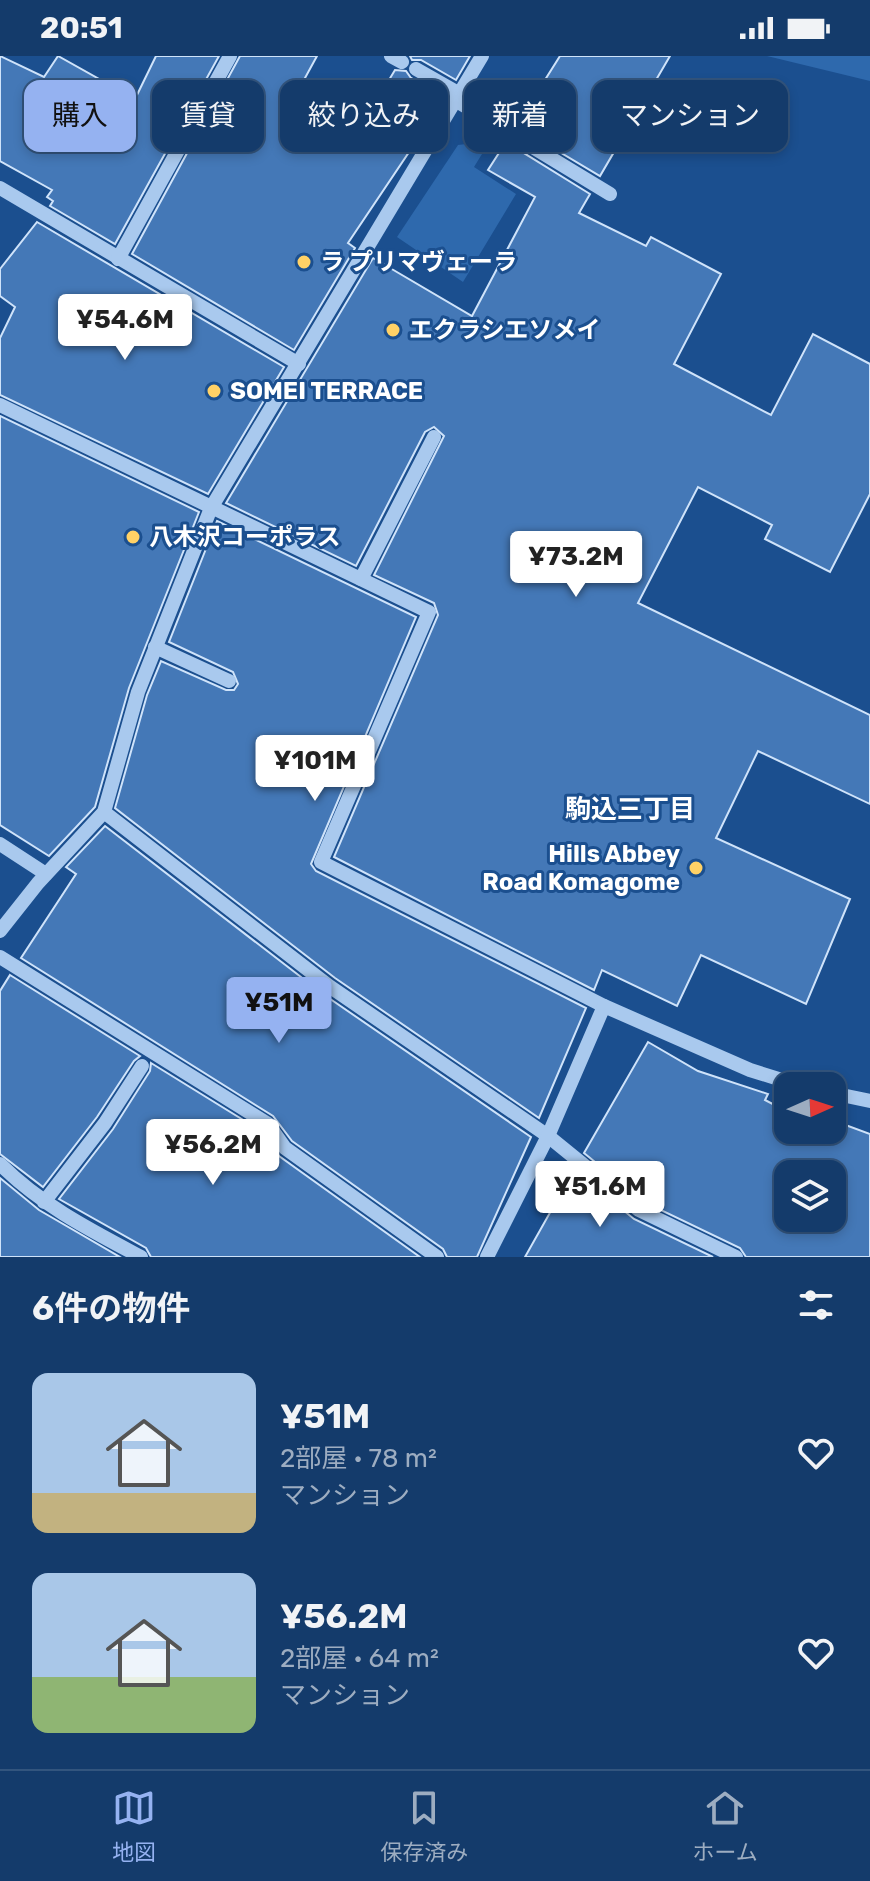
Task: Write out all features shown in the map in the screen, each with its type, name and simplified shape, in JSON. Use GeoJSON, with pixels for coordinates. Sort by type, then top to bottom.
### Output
{"type":"FeatureCollection","features":[{"type":"Feature","properties":{"kind":"street"},"geometry":{"type":"LineString","coordinates":[[118,259],[230,56]]}},
{"type":"Feature","properties":{"kind":"street"},"geometry":{"type":"LineString","coordinates":[[0,931],[46,874],[104,812],[138,692],[211,508],[482,56]]}},
{"type":"Feature","properties":{"kind":"street"},"geometry":{"type":"LineString","coordinates":[[416,69],[610,194]]}},
{"type":"Feature","properties":{"kind":"street"},"geometry":{"type":"LineString","coordinates":[[0,188],[299,364]]}},
{"type":"Feature","properties":{"kind":"street"},"geometry":{"type":"LineString","coordinates":[[0,405],[429,612],[321,862],[604,1006],[774,1078]]}},
{"type":"Feature","properties":{"kind":"street"},"geometry":{"type":"LineString","coordinates":[[361,579],[434,437]]}},
{"type":"Feature","properties":{"kind":"street"},"geometry":{"type":"LineString","coordinates":[[155,647],[229,681]]}},
{"type":"Feature","properties":{"kind":"street"},"geometry":{"type":"LineString","coordinates":[[104,812],[329,986],[548,1136],[639,1210],[736,1257]]}},
{"type":"Feature","properties":{"kind":"street"},"geometry":{"type":"LineString","coordinates":[[0,844],[46,874]]}},
{"type":"Feature","properties":{"kind":"street"},"geometry":{"type":"LineString","coordinates":[[0,957],[268,1124],[285,1148],[437,1257]]}},
{"type":"Feature","properties":{"kind":"street"},"geometry":{"type":"LineString","coordinates":[[487,1257],[548,1136],[604,1006]]}},
{"type":"Feature","properties":{"kind":"street"},"geometry":{"type":"LineString","coordinates":[[44,1202],[105,1123],[142,1066]]}},
{"type":"Feature","properties":{"kind":"street"},"geometry":{"type":"LineString","coordinates":[[846,1096],[870,1101]]}},
{"type":"Feature","properties":{"kind":"street"},"geometry":{"type":"LineString","coordinates":[[0,1164],[44,1202],[141,1257]]}},
{"type":"Feature","properties":{"kind":"shaded area"},"geometry":{"type":"Polygon","coordinates":[[[767,56],[870,56],[870,81],[767,56]]]}},
{"type":"Feature","properties":{"kind":"shaded area"},"geometry":{"type":"Polygon","coordinates":[[[464,144],[464,152],[483,152],[474,167],[516,194],[463,282],[397,237],[458,145],[464,144]]]}},
{"type":"Feature","properties":{"kind":"building"},"geometry":{"type":"Polygon","coordinates":[[[0,56],[44,77],[58,56],[101,80],[24,80],[24,152],[136,152],[136,97],[156,56],[219,56],[206,80],[152,80],[152,152],[166,152],[115,244],[50,206],[53,201],[47,197],[52,190],[0,161],[0,56]]]}},
{"type":"Feature","properties":{"kind":"building"},"geometry":{"type":"Polygon","coordinates":[[[240,56],[317,56],[304,80],[280,80],[280,152],[409,152],[348,243],[355,248],[294,350],[132,254],[188,152],[264,152],[264,80],[227,80],[240,56]]]}},
{"type":"Feature","properties":{"kind":"building"},"geometry":{"type":"Polygon","coordinates":[[[410,56],[470,56],[456,80],[421,60],[412,60],[410,56]]]}},
{"type":"Feature","properties":{"kind":"building"},"geometry":{"type":"Polygon","coordinates":[[[560,56],[670,56],[656,80],[592,80],[592,152],[614,152],[600,176],[560,152],[576,152],[576,80],[545,80],[560,56]]]}},
{"type":"Feature","properties":{"kind":"building"},"geometry":{"type":"Polygon","coordinates":[[[395,70],[406,71],[415,80],[389,80],[395,70]]]}},
{"type":"Feature","properties":{"kind":"building"},"geometry":{"type":"Polygon","coordinates":[[[500,152],[522,152],[590,194],[579,213],[646,246],[651,237],[721,274],[674,364],[771,415],[813,334],[870,364],[870,494],[830,572],[765,539],[772,525],[698,487],[638,603],[870,715],[870,804],[758,751],[716,838],[850,899],[806,1004],[701,955],[677,1006],[602,970],[594,990],[334,857],[438,615],[434,603],[374,575],[444,436],[434,427],[425,432],[356,566],[226,503],[373,258],[472,316],[535,197],[488,170],[500,152]]]}},
{"type":"Feature","properties":{"kind":"building"},"geometry":{"type":"Polygon","coordinates":[[[37,222],[284,367],[208,494],[0,395],[0,338],[15,307],[0,296],[0,269],[37,222]]]}},
{"type":"Feature","properties":{"kind":"building"},"geometry":{"type":"Polygon","coordinates":[[[0,416],[199,512],[129,688],[95,807],[49,856],[0,825],[0,416]]]}},
{"type":"Feature","properties":{"kind":"building"},"geometry":{"type":"Polygon","coordinates":[[[217,521],[416,617],[311,864],[316,871],[586,1008],[539,1118],[335,978],[115,808],[147,695],[161,661],[226,690],[234,690],[238,684],[233,672],[169,642],[217,521]]]}},
{"type":"Feature","properties":{"kind":"building"},"geometry":{"type":"Polygon","coordinates":[[[105,826],[323,994],[531,1137],[477,1257],[447,1257],[443,1249],[292,1141],[273,1116],[21,958],[76,874],[66,867],[105,826]]]}},
{"type":"Feature","properties":{"kind":"building"},"geometry":{"type":"Polygon","coordinates":[[[10,975],[140,1056],[43,1187],[0,1154],[0,991],[10,975]]]}},
{"type":"Feature","properties":{"kind":"building"},"geometry":{"type":"Polygon","coordinates":[[[648,1042],[698,1071],[768,1094],[765,1100],[774,1105],[774,1144],[846,1144],[846,1125],[870,1134],[870,1257],[746,1257],[740,1248],[644,1202],[584,1153],[648,1042]]]}},
{"type":"Feature","properties":{"kind":"building"},"geometry":{"type":"Polygon","coordinates":[[[151,1063],[261,1131],[279,1156],[420,1257],[151,1257],[146,1248],[59,1199],[113,1129],[150,1071],[151,1063]]]}},
{"type":"Feature","properties":{"kind":"building"},"geometry":{"type":"Polygon","coordinates":[[[574,1170],[634,1219],[713,1257],[525,1257],[574,1170]]]}},
{"type":"Feature","properties":{"kind":"building"},"geometry":{"type":"Polygon","coordinates":[[[0,1178],[39,1210],[120,1257],[0,1257],[0,1178]]]}},
{"type":"Feature","properties":{"kind":"place","name":"ラ プリマヴェーラ"},"geometry":{"type":"Point","coordinates":[304,262]}},
{"type":"Feature","properties":{"kind":"place","name":"エクラシエソメイ"},"geometry":{"type":"Point","coordinates":[393,330]}},
{"type":"Feature","properties":{"kind":"place","name":"SOMEI TERRACE"},"geometry":{"type":"Point","coordinates":[214,391]}},
{"type":"Feature","properties":{"kind":"place","name":"八木沢コーポラス"},"geometry":{"type":"Point","coordinates":[133,537]}},
{"type":"Feature","properties":{"kind":"place","name":"Hills Abbey Road Komagome"},"geometry":{"type":"Point","coordinates":[696,868]}},
{"type":"Feature","properties":{"kind":"district","name":"駒込三丁目"},"geometry":{"type":"Point","coordinates":[630,809]}}]}
